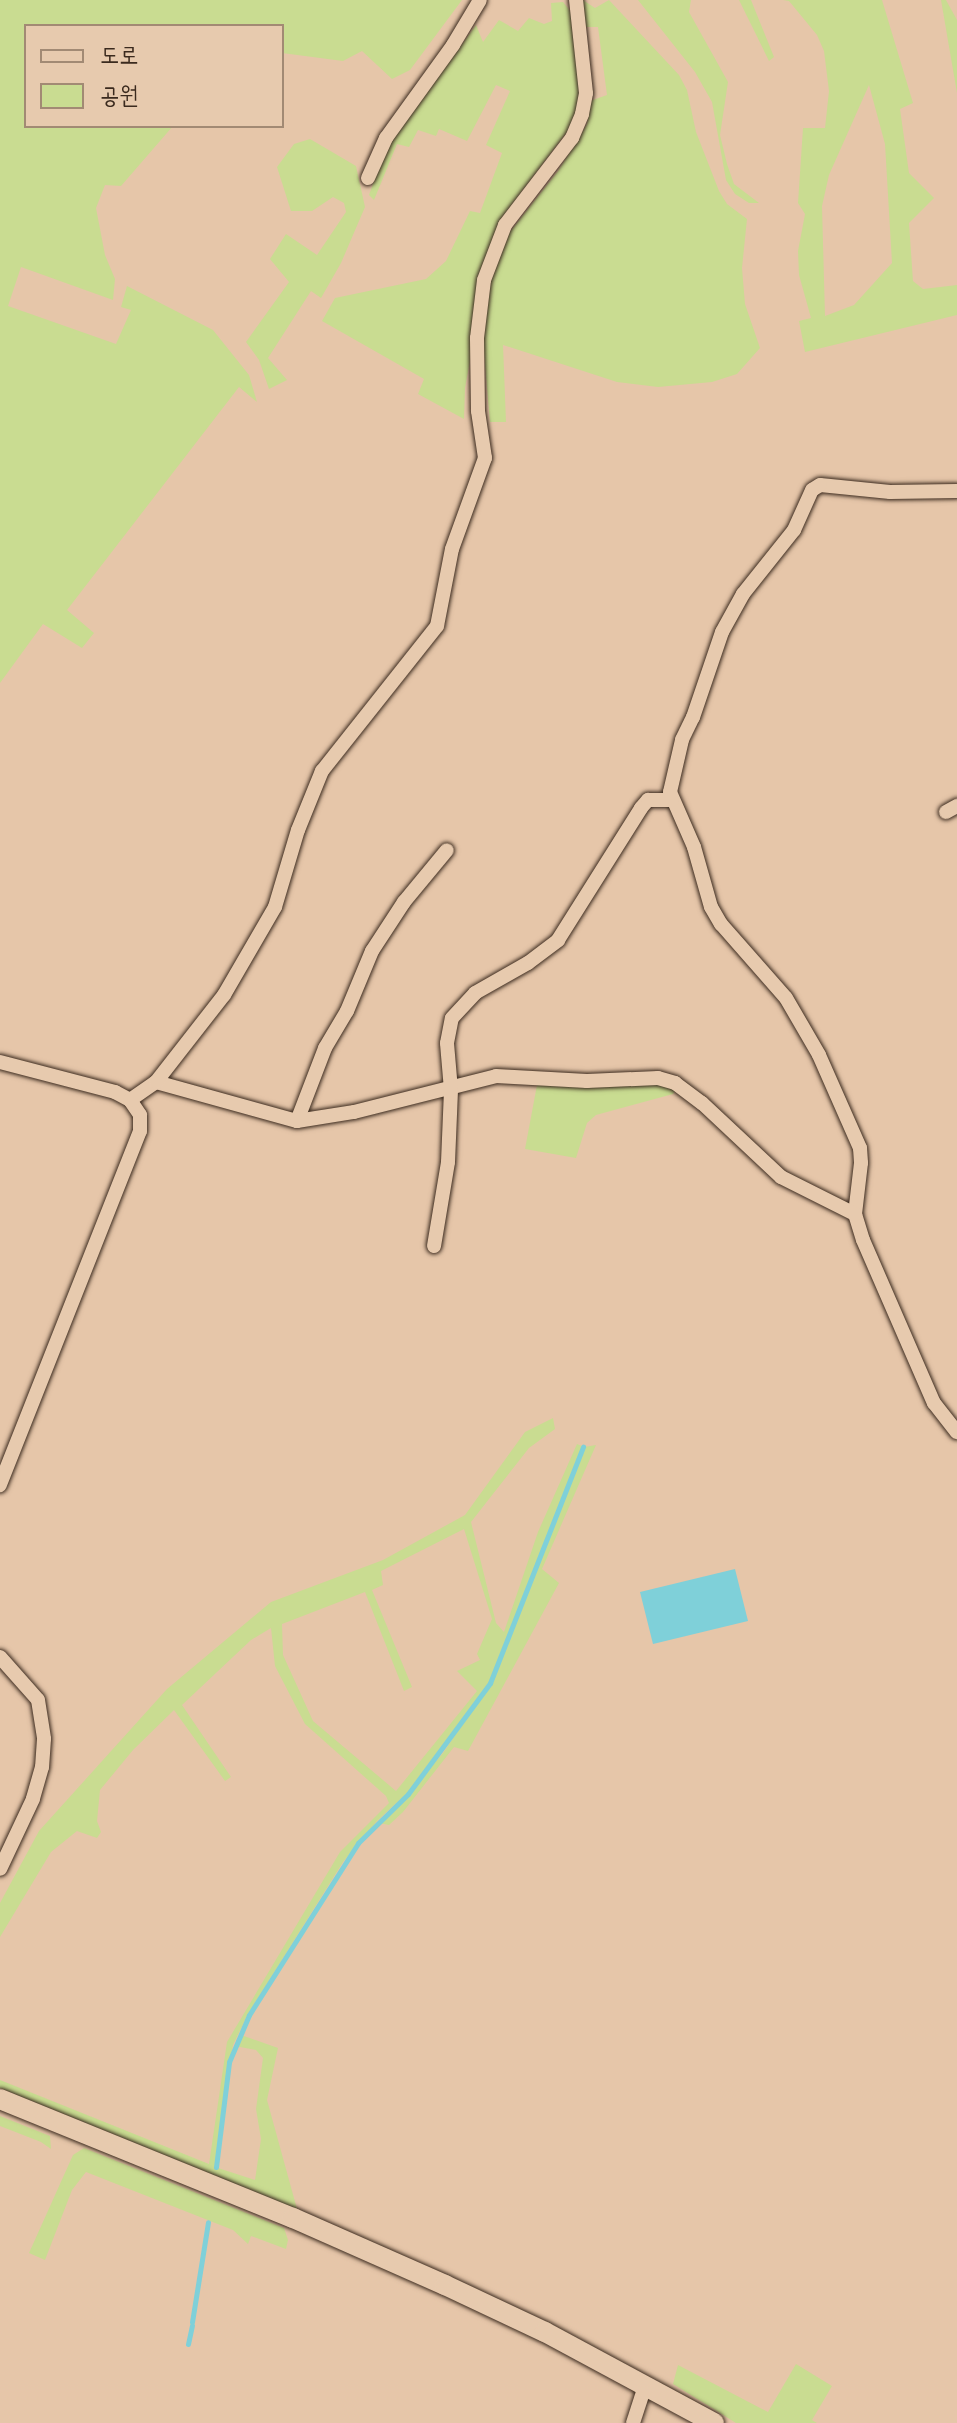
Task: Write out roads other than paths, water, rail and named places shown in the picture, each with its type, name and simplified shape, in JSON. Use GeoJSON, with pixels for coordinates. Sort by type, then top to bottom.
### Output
{"type":"FeatureCollection","features":[{"type":"Feature","properties":{"kind":"street"},"geometry":{"type":"LineString","coordinates":[[368,178],[386,138],[453,45],[480,0]]}},
{"type":"Feature","properties":{"kind":"street"},"geometry":{"type":"LineString","coordinates":[[130,1100],[156,1082],[224,995],[275,907],[298,830],[322,771],[437,626],[452,549],[485,458],[478,411],[477,338],[484,280],[505,225],[572,138],[582,114],[586,93],[576,0]]}},
{"type":"Feature","properties":{"kind":"street"},"geometry":{"type":"LineString","coordinates":[[957,491],[890,492],[820,485],[812,490],[794,530],[743,594],[712,653],[693,717],[676,759],[670,792],[694,847],[716,915],[786,998],[805,1026],[833,1085],[860,1148],[855,1214],[934,1403],[957,1432]]}},
{"type":"Feature","properties":{"kind":"street"},"geometry":{"type":"LineString","coordinates":[[434,1246],[448,1162],[451,1090],[447,1043],[457,1011],[496,978],[528,963],[558,940],[641,808],[648,800],[672,800]]}},
{"type":"Feature","properties":{"kind":"street"},"geometry":{"type":"LineString","coordinates":[[297,1121],[325,1048],[352,1001],[372,951],[404,902],[447,850]]}},
{"type":"Feature","properties":{"kind":"street"},"geometry":{"type":"LineString","coordinates":[[0,1062],[95,1086],[130,1100],[140,1115],[140,1131],[0,1485]]}},
{"type":"Feature","properties":{"kind":"street"},"geometry":{"type":"LineString","coordinates":[[156,1082],[297,1121],[354,1112],[451,1090],[496,1076],[587,1081],[667,1080],[685,1089],[723,1120],[781,1177],[855,1214]]}},
{"type":"Feature","properties":{"kind":"street"},"geometry":{"type":"LineString","coordinates":[[0,1657],[38,1700],[44,1739],[42,1767],[33,1799],[0,1869]]}},
{"type":"Feature","properties":{"kind":"street"},"geometry":{"type":"LineString","coordinates":[[0,2099],[307,2224],[445,2285],[545,2332],[714,2423]]}},
{"type":"Feature","properties":{"kind":"street"},"geometry":{"type":"LineString","coordinates":[[633,2423],[645,2386]]}},
{"type":"Feature","properties":{"kind":"water"},"geometry":{"type":"Polygon","coordinates":[[[735,1569],[748,1621],[653,1644],[640,1592],[735,1569]]]}},
{"type":"Feature","properties":{"kind":"waterway"},"geometry":{"type":"LineString","coordinates":[[216,2167],[229,2062],[249,2015],[358,1843],[408,1794],[490,1683],[583,1447]]}},
{"type":"Feature","properties":{"kind":"waterway"},"geometry":{"type":"LineString","coordinates":[[192,2322],[208,2222]]}},
{"type":"Feature","properties":{"kind":"waterway"},"geometry":{"type":"LineString","coordinates":[[188,2344],[192,2325]]}}]}
